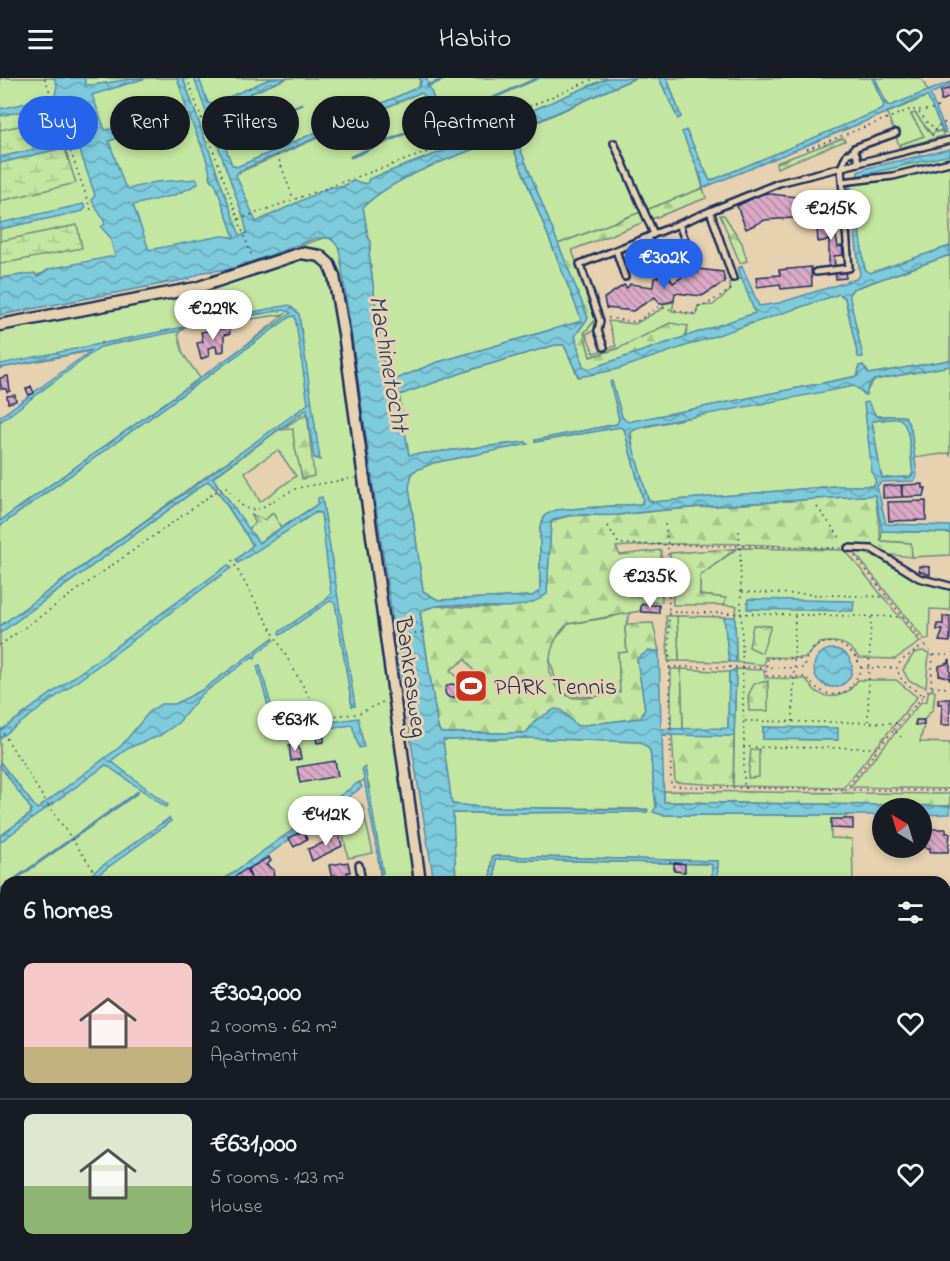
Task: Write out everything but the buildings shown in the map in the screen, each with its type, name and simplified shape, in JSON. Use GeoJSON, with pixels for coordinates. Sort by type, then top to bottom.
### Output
{"type":"FeatureCollection","features":[{"type":"Feature","properties":{"kind":"street","name":"Bankrasweg"},"geometry":{"type":"LineString","coordinates":[[255,266],[301,254],[320,256],[329,264],[334,276],[419,876]]}},
{"type":"Feature","properties":{"kind":"street"},"geometry":{"type":"LineString","coordinates":[[0,325],[196,288],[255,266]]}},
{"type":"Feature","properties":{"kind":"lane"},"geometry":{"type":"LineString","coordinates":[[859,163],[854,148],[896,133]]}},
{"type":"Feature","properties":{"kind":"lane"},"geometry":{"type":"LineString","coordinates":[[604,347],[598,331],[600,321],[580,264],[779,183],[950,141]]}},
{"type":"Feature","properties":{"kind":"lane"},"geometry":{"type":"LineString","coordinates":[[614,142],[651,235],[659,268]]}},
{"type":"Feature","properties":{"kind":"lane"},"geometry":{"type":"LineString","coordinates":[[816,272],[849,268],[841,168],[847,154],[855,151]]}},
{"type":"Feature","properties":{"kind":"lane"},"geometry":{"type":"LineString","coordinates":[[842,182],[893,176],[950,162]]}},
{"type":"Feature","properties":{"kind":"lane"},"geometry":{"type":"LineString","coordinates":[[710,211],[733,278]]}},
{"type":"Feature","properties":{"kind":"lane"},"geometry":{"type":"LineString","coordinates":[[679,224],[693,262]]}},
{"type":"Feature","properties":{"kind":"lane"},"geometry":{"type":"LineString","coordinates":[[616,250],[625,277]]}},
{"type":"Feature","properties":{"kind":"lane"},"geometry":{"type":"LineString","coordinates":[[848,548],[872,549],[919,578],[950,586]]}},
{"type":"Feature","properties":{"kind":"lane"},"geometry":{"type":"LineString","coordinates":[[359,865],[361,876]]}},
{"type":"Feature","properties":{"kind":"path"},"geometry":{"type":"LineString","coordinates":[[45,78],[91,210]]}},
{"type":"Feature","properties":{"kind":"path"},"geometry":{"type":"LineString","coordinates":[[187,78],[255,266]]}},
{"type":"Feature","properties":{"kind":"path"},"geometry":{"type":"LineString","coordinates":[[239,219],[450,144],[509,115],[596,78]]}},
{"type":"Feature","properties":{"kind":"path"},"geometry":{"type":"LineString","coordinates":[[249,87],[252,94]]}},
{"type":"Feature","properties":{"kind":"path"},"geometry":{"type":"LineString","coordinates":[[807,149],[908,110],[938,107]]}},
{"type":"Feature","properties":{"kind":"path"},"geometry":{"type":"LineString","coordinates":[[917,109],[927,124],[938,127],[946,122]]}},
{"type":"Feature","properties":{"kind":"path"},"geometry":{"type":"LineString","coordinates":[[275,150],[293,198]]}},
{"type":"Feature","properties":{"kind":"path"},"geometry":{"type":"LineString","coordinates":[[600,321],[607,318],[636,322],[658,307],[696,314],[698,306],[704,306],[730,291],[727,282],[733,278]]}},
{"type":"Feature","properties":{"kind":"path"},"geometry":{"type":"LineString","coordinates":[[101,342],[102,348]]}},
{"type":"Feature","properties":{"kind":"path"},"geometry":{"type":"LineString","coordinates":[[0,645],[221,488],[226,487],[244,508],[257,510],[297,488],[363,477]]}},
{"type":"Feature","properties":{"kind":"path"},"geometry":{"type":"LineString","coordinates":[[817,507],[933,655],[931,687],[844,790]]}},
{"type":"Feature","properties":{"kind":"path"},"geometry":{"type":"LineString","coordinates":[[665,524],[668,545],[667,612],[671,786],[950,791]]}},
{"type":"Feature","properties":{"kind":"path"},"geometry":{"type":"LineString","coordinates":[[608,526],[619,543],[848,548]]}},
{"type":"Feature","properties":{"kind":"path"},"geometry":{"type":"LineString","coordinates":[[739,531],[742,592],[744,788]]}},
{"type":"Feature","properties":{"kind":"path"},"geometry":{"type":"LineString","coordinates":[[232,560],[311,700],[328,716],[357,714],[394,700]]}},
{"type":"Feature","properties":{"kind":"path"},"geometry":{"type":"LineString","coordinates":[[742,592],[888,597]]}},
{"type":"Feature","properties":{"kind":"path"},"geometry":{"type":"LineString","coordinates":[[667,612],[904,617]]}},
{"type":"Feature","properties":{"kind":"path"},"geometry":{"type":"LineString","coordinates":[[793,722],[795,615]]}},
{"type":"Feature","properties":{"kind":"path"},"geometry":{"type":"LineString","coordinates":[[868,723],[871,616]]}},
{"type":"Feature","properties":{"kind":"path"},"geometry":{"type":"LineString","coordinates":[[393,638],[427,632]]}},
{"type":"Feature","properties":{"kind":"path"},"geometry":{"type":"LineString","coordinates":[[836,642],[846,645],[858,659],[861,668],[850,688],[837,695],[825,695],[816,690],[806,677],[804,668],[805,660],[819,645],[836,642]]}},
{"type":"Feature","properties":{"kind":"path"},"geometry":{"type":"LineString","coordinates":[[897,668],[901,661],[926,644]]}},
{"type":"Feature","properties":{"kind":"path"},"geometry":{"type":"LineString","coordinates":[[933,655],[950,655]]}},
{"type":"Feature","properties":{"kind":"path"},"geometry":{"type":"LineString","coordinates":[[805,660],[767,658],[766,676],[806,677]]}},
{"type":"Feature","properties":{"kind":"path"},"geometry":{"type":"LineString","coordinates":[[669,667],[804,668]]}},
{"type":"Feature","properties":{"kind":"path"},"geometry":{"type":"LineString","coordinates":[[861,668],[897,668]]}},
{"type":"Feature","properties":{"kind":"path"},"geometry":{"type":"LineString","coordinates":[[897,668],[902,680],[923,696]]}},
{"type":"Feature","properties":{"kind":"path"},"geometry":{"type":"LineString","coordinates":[[931,687],[950,688]]}},
{"type":"Feature","properties":{"kind":"path"},"geometry":{"type":"LineString","coordinates":[[744,721],[900,723]]}},
{"type":"Feature","properties":{"kind":"path"},"geometry":{"type":"LineString","coordinates":[[1,728],[46,802],[98,876]]}},
{"type":"Feature","properties":{"kind":"path"},"geometry":{"type":"LineString","coordinates":[[894,730],[901,737]]}},
{"type":"Feature","properties":{"kind":"path"},"geometry":{"type":"LineString","coordinates":[[744,747],[878,748]]}},
{"type":"Feature","properties":{"kind":"path"},"geometry":{"type":"LineString","coordinates":[[670,863],[671,858]]}},
{"type":"Feature","properties":{"kind":"green space"},"geometry":{"type":"Polygon","coordinates":[[[0,78],[177,78],[184,96],[110,96],[110,150],[190,150],[190,113],[234,237],[149,250],[0,283],[0,78]]]}},
{"type":"Feature","properties":{"kind":"green space"},"geometry":{"type":"Polygon","coordinates":[[[183,78],[272,78],[231,96],[202,96],[202,132],[183,78]]]}},
{"type":"Feature","properties":{"kind":"green space"},"geometry":{"type":"Polygon","coordinates":[[[287,78],[420,78],[419,87],[390,100],[390,96],[311,96],[311,134],[299,140],[299,96],[245,96],[287,78]]]}},
{"type":"Feature","properties":{"kind":"green space"},"geometry":{"type":"Polygon","coordinates":[[[426,78],[608,78],[537,108],[537,96],[433,96],[426,78]]]}},
{"type":"Feature","properties":{"kind":"green space"},"geometry":{"type":"Polygon","coordinates":[[[635,78],[659,78],[678,119],[681,117],[667,78],[872,78],[884,105],[883,109],[872,114],[710,181],[686,130],[703,188],[558,244],[521,150],[537,150],[537,122],[635,78]]]}},
{"type":"Feature","properties":{"kind":"green space"},"geometry":{"type":"Polygon","coordinates":[[[875,78],[921,78],[928,91],[890,106],[875,78]]]}},
{"type":"Feature","properties":{"kind":"green space"},"geometry":{"type":"Polygon","coordinates":[[[419,93],[423,93],[424,96],[412,96],[419,93]]]}},
{"type":"Feature","properties":{"kind":"green space"},"geometry":{"type":"Polygon","coordinates":[[[928,96],[942,130],[931,134],[915,113],[911,115],[925,136],[899,145],[887,113],[928,96]]]}},
{"type":"Feature","properties":{"kind":"green space"},"geometry":{"type":"Polygon","coordinates":[[[402,101],[402,150],[446,150],[369,179],[367,184],[353,181],[342,187],[330,188],[256,222],[243,236],[239,236],[209,150],[276,150],[237,167],[233,166],[236,174],[290,150],[299,150],[299,146],[311,141],[311,150],[390,150],[390,106],[402,101]]]}},
{"type":"Feature","properties":{"kind":"green space"},"geometry":{"type":"Polygon","coordinates":[[[915,113],[931,134],[942,130],[943,136],[899,148],[899,145],[924,136],[911,114],[915,113]]]}},
{"type":"Feature","properties":{"kind":"green space"},"geometry":{"type":"Polygon","coordinates":[[[18,126],[18,150],[32,150],[0,157],[0,130],[18,126]]]}},
{"type":"Feature","properties":{"kind":"green space"},"geometry":{"type":"Polygon","coordinates":[[[843,138],[845,141],[777,168],[776,163],[843,138]]]}},
{"type":"Feature","properties":{"kind":"green space"},"geometry":{"type":"Polygon","coordinates":[[[55,150],[65,150],[76,183],[0,201],[0,163],[55,150]]]}},
{"type":"Feature","properties":{"kind":"green space"},"geometry":{"type":"Polygon","coordinates":[[[472,150],[514,150],[582,321],[435,363],[392,381],[385,375],[369,254],[371,242],[368,237],[363,207],[377,195],[410,175],[472,150]]]}},
{"type":"Feature","properties":{"kind":"green space"},"geometry":{"type":"Polygon","coordinates":[[[950,154],[950,246],[870,273],[865,270],[848,183],[860,173],[950,154]]]}},
{"type":"Feature","properties":{"kind":"green space"},"geometry":{"type":"Polygon","coordinates":[[[703,188],[706,198],[572,250],[596,319],[584,333],[590,357],[617,349],[670,323],[688,326],[685,337],[589,369],[583,367],[575,336],[588,318],[558,244],[703,188]]]}},
{"type":"Feature","properties":{"kind":"green space"},"geometry":{"type":"Polygon","coordinates":[[[720,215],[724,215],[742,243],[747,261],[740,263],[720,215]]]}},
{"type":"Feature","properties":{"kind":"green space"},"geometry":{"type":"Polygon","coordinates":[[[77,225],[82,248],[0,264],[0,241],[77,225]]]}},
{"type":"Feature","properties":{"kind":"green space"},"geometry":{"type":"Polygon","coordinates":[[[326,237],[336,244],[342,257],[346,285],[341,289],[319,251],[259,264],[258,260],[326,237]]]}},
{"type":"Feature","properties":{"kind":"green space"},"geometry":{"type":"Polygon","coordinates":[[[950,255],[950,360],[869,374],[863,365],[859,366],[858,376],[628,422],[622,417],[611,382],[619,419],[617,424],[535,440],[535,442],[620,427],[624,429],[643,499],[641,504],[556,510],[540,526],[540,591],[533,596],[438,600],[423,591],[409,487],[412,472],[433,463],[527,444],[526,442],[409,455],[399,395],[473,369],[555,345],[564,345],[578,377],[609,371],[839,294],[845,298],[857,351],[849,294],[853,289],[950,255]]]}},
{"type":"Feature","properties":{"kind":"green space"},"geometry":{"type":"Polygon","coordinates":[[[309,256],[323,265],[331,280],[414,876],[380,876],[369,785],[364,775],[365,779],[228,876],[0,876],[0,633],[208,481],[216,489],[256,550],[298,521],[315,513],[321,513],[352,706],[354,706],[322,498],[318,504],[281,528],[273,513],[265,520],[252,516],[255,523],[248,530],[213,478],[307,409],[219,467],[0,626],[0,526],[203,379],[285,314],[204,326],[200,324],[201,297],[206,290],[309,256]],[[278,450],[245,472],[260,502],[296,476],[278,450]],[[355,720],[277,732],[352,725],[355,720]]]}},
{"type":"Feature","properties":{"kind":"green space"},"geometry":{"type":"Polygon","coordinates":[[[742,278],[755,313],[685,337],[688,326],[590,357],[584,333],[596,319],[597,323],[593,331],[586,334],[594,353],[616,346],[608,321],[635,324],[663,308],[663,304],[674,302],[672,311],[696,315],[698,306],[713,305],[731,290],[729,283],[742,278]]]}},
{"type":"Feature","properties":{"kind":"green space"},"geometry":{"type":"Polygon","coordinates":[[[185,294],[194,300],[195,314],[192,321],[178,334],[183,354],[200,378],[0,521],[0,418],[96,350],[0,368],[0,327],[185,294]]]}},
{"type":"Feature","properties":{"kind":"green space"},"geometry":{"type":"Polygon","coordinates":[[[950,366],[950,456],[949,453],[914,458],[911,429],[901,416],[876,416],[869,405],[872,472],[877,482],[873,486],[836,486],[654,502],[648,499],[634,459],[631,430],[766,401],[854,386],[864,395],[874,380],[950,366]]]}},
{"type":"Feature","properties":{"kind":"green space"},"geometry":{"type":"Polygon","coordinates":[[[307,413],[314,476],[302,479],[293,429],[280,430],[307,413]]]}},
{"type":"Feature","properties":{"kind":"green space"},"geometry":{"type":"Polygon","coordinates":[[[899,418],[908,435],[913,473],[911,477],[883,478],[872,421],[899,418]]]}},
{"type":"Feature","properties":{"kind":"green space"},"geometry":{"type":"Polygon","coordinates":[[[875,495],[881,541],[911,543],[912,557],[764,545],[690,544],[616,547],[620,555],[661,550],[662,602],[642,603],[640,611],[568,624],[555,640],[550,672],[559,690],[573,698],[620,692],[618,653],[627,652],[625,628],[627,624],[653,623],[659,651],[648,651],[637,659],[645,709],[641,718],[577,726],[565,714],[536,720],[526,733],[441,733],[438,728],[420,611],[435,606],[496,608],[547,594],[551,522],[575,515],[618,515],[875,495]],[[465,659],[451,670],[473,698],[486,688],[465,659]]]}},
{"type":"Feature","properties":{"kind":"green space"},"geometry":{"type":"Polygon","coordinates":[[[273,513],[281,528],[258,543],[248,530],[255,523],[252,515],[265,520],[273,513]]]}},
{"type":"Feature","properties":{"kind":"green space"},"geometry":{"type":"Polygon","coordinates":[[[882,531],[950,533],[950,555],[912,557],[910,543],[881,541],[882,531]]]}},
{"type":"Feature","properties":{"kind":"green space"},"geometry":{"type":"Polygon","coordinates":[[[738,548],[845,550],[920,642],[895,659],[859,658],[847,645],[832,642],[820,643],[805,658],[765,657],[764,665],[736,662],[735,617],[737,606],[724,605],[725,598],[700,595],[700,576],[738,548]]]}},
{"type":"Feature","properties":{"kind":"green space"},"geometry":{"type":"Polygon","coordinates":[[[735,549],[700,576],[700,595],[726,598],[724,605],[673,605],[670,553],[735,549]]]}},
{"type":"Feature","properties":{"kind":"green space"},"geometry":{"type":"Polygon","coordinates":[[[853,551],[878,558],[924,580],[950,589],[950,610],[930,609],[929,639],[924,639],[853,551]]]}},
{"type":"Feature","properties":{"kind":"green space"},"geometry":{"type":"Polygon","coordinates":[[[631,610],[625,628],[627,653],[618,654],[620,692],[580,696],[558,689],[549,656],[553,642],[568,624],[612,617],[631,610]]]}},
{"type":"Feature","properties":{"kind":"green space"},"geometry":{"type":"Polygon","coordinates":[[[666,616],[677,616],[679,661],[668,661],[666,616]]]}},
{"type":"Feature","properties":{"kind":"green space"},"geometry":{"type":"Polygon","coordinates":[[[677,616],[724,617],[729,662],[679,661],[677,616]]]}},
{"type":"Feature","properties":{"kind":"green space"},"geometry":{"type":"Polygon","coordinates":[[[753,625],[771,626],[762,653],[749,647],[753,625]]]}},
{"type":"Feature","properties":{"kind":"green space"},"geometry":{"type":"Polygon","coordinates":[[[922,651],[929,653],[926,687],[909,681],[903,670],[914,653],[922,651]]]}},
{"type":"Feature","properties":{"kind":"green space"},"geometry":{"type":"Polygon","coordinates":[[[671,669],[681,669],[683,729],[671,729],[671,669]]]}},
{"type":"Feature","properties":{"kind":"green space"},"geometry":{"type":"Polygon","coordinates":[[[681,669],[729,672],[728,729],[683,729],[681,669]]]}},
{"type":"Feature","properties":{"kind":"green space"},"geometry":{"type":"Polygon","coordinates":[[[736,669],[764,670],[765,678],[806,679],[818,692],[832,696],[846,692],[858,680],[896,680],[917,697],[843,788],[733,786],[736,669]],[[763,727],[763,739],[838,740],[763,727]]]}},
{"type":"Feature","properties":{"kind":"green space"},"geometry":{"type":"Polygon","coordinates":[[[768,681],[768,711],[749,711],[748,696],[754,684],[768,681]]]}},
{"type":"Feature","properties":{"kind":"green space"},"geometry":{"type":"Polygon","coordinates":[[[932,689],[935,692],[933,709],[924,720],[916,720],[915,724],[924,725],[920,742],[950,743],[950,789],[850,787],[921,702],[927,701],[928,693],[932,689]]]}},
{"type":"Feature","properties":{"kind":"green space"},"geometry":{"type":"Polygon","coordinates":[[[672,734],[734,736],[733,786],[675,782],[672,734]]]}},
{"type":"Feature","properties":{"kind":"green space"},"geometry":{"type":"Polygon","coordinates":[[[525,738],[641,742],[650,750],[656,808],[654,812],[663,815],[848,815],[831,828],[831,838],[852,839],[853,876],[717,876],[718,861],[492,856],[490,876],[456,876],[452,813],[647,812],[647,809],[483,807],[451,804],[442,740],[525,738]]]}},
{"type":"Feature","properties":{"kind":"green space"},"geometry":{"type":"Polygon","coordinates":[[[759,749],[759,777],[748,778],[751,750],[759,749]]]}},
{"type":"Feature","properties":{"kind":"green space"},"geometry":{"type":"Polygon","coordinates":[[[664,791],[950,794],[950,806],[932,806],[932,798],[872,798],[872,805],[664,802],[664,791]]]}},
{"type":"Feature","properties":{"kind":"green space"},"geometry":{"type":"Polygon","coordinates":[[[362,805],[373,853],[348,858],[338,810],[362,805]]]}},
{"type":"Feature","properties":{"kind":"green space"},"geometry":{"type":"Polygon","coordinates":[[[495,859],[712,865],[712,876],[495,876],[495,859]]]}},
{"type":"Feature","properties":{"kind":"water"},"geometry":{"type":"Polygon","coordinates":[[[54,78],[84,78],[86,85],[146,78],[92,95],[55,96],[57,85],[54,78]]]}},
{"type":"Feature","properties":{"kind":"water"},"geometry":{"type":"Polygon","coordinates":[[[177,78],[183,78],[189,96],[182,96],[177,78]]]}},
{"type":"Feature","properties":{"kind":"water"},"geometry":{"type":"Polygon","coordinates":[[[194,78],[199,78],[205,96],[202,96],[202,101],[194,78]]]}},
{"type":"Feature","properties":{"kind":"water"},"geometry":{"type":"Polygon","coordinates":[[[272,78],[287,78],[245,96],[231,96],[272,78]]]}},
{"type":"Feature","properties":{"kind":"water"},"geometry":{"type":"Polygon","coordinates":[[[420,78],[426,78],[433,96],[424,96],[419,93],[402,96],[402,100],[390,106],[390,100],[419,87],[420,78]]]}},
{"type":"Feature","properties":{"kind":"water"},"geometry":{"type":"Polygon","coordinates":[[[608,78],[635,78],[537,121],[537,108],[608,78]]]}},
{"type":"Feature","properties":{"kind":"water"},"geometry":{"type":"Polygon","coordinates":[[[659,78],[667,78],[681,117],[678,119],[659,78]]]}},
{"type":"Feature","properties":{"kind":"water"},"geometry":{"type":"Polygon","coordinates":[[[872,78],[875,78],[886,104],[890,106],[950,82],[950,85],[930,94],[946,132],[944,133],[927,96],[703,188],[702,180],[682,132],[686,130],[710,181],[883,109],[884,105],[872,78]]]}},
{"type":"Feature","properties":{"kind":"water"},"geometry":{"type":"Polygon","coordinates":[[[190,97],[202,131],[202,149],[190,119],[190,97]]]}},
{"type":"Feature","properties":{"kind":"water"},"geometry":{"type":"Polygon","coordinates":[[[18,105],[18,112],[0,116],[0,109],[18,105]]]}},
{"type":"Feature","properties":{"kind":"water"},"geometry":{"type":"Polygon","coordinates":[[[98,111],[105,130],[110,129],[110,150],[112,150],[124,184],[128,189],[156,182],[197,179],[198,184],[175,195],[133,205],[149,250],[221,236],[234,237],[215,183],[211,180],[203,150],[209,150],[240,236],[247,233],[244,219],[220,150],[227,150],[232,165],[237,167],[276,150],[287,150],[239,171],[236,175],[256,222],[330,187],[342,187],[353,181],[367,184],[369,179],[446,150],[471,150],[392,185],[363,207],[368,237],[371,242],[369,254],[385,375],[392,381],[435,363],[582,321],[514,150],[521,150],[588,318],[575,336],[583,367],[589,369],[755,313],[738,268],[742,266],[759,306],[779,303],[856,279],[860,275],[849,186],[853,190],[865,270],[870,273],[950,246],[950,255],[853,289],[849,294],[863,357],[858,357],[845,298],[839,294],[618,369],[579,377],[564,345],[555,345],[473,369],[399,395],[403,422],[407,428],[405,432],[409,455],[526,442],[528,444],[433,463],[412,472],[409,487],[423,591],[438,600],[532,596],[540,591],[540,526],[545,515],[556,510],[642,504],[643,499],[624,429],[620,427],[535,442],[535,440],[617,424],[619,419],[610,382],[612,381],[622,417],[628,422],[858,376],[859,366],[863,365],[869,374],[950,360],[950,366],[874,380],[869,384],[866,395],[854,386],[640,427],[629,433],[648,499],[652,502],[836,486],[873,486],[876,482],[872,472],[864,403],[868,402],[876,416],[905,416],[911,429],[917,475],[914,481],[881,482],[877,486],[886,524],[950,526],[950,533],[882,531],[875,495],[618,515],[566,516],[551,522],[547,594],[533,602],[517,606],[447,605],[432,607],[420,612],[438,728],[441,733],[526,733],[536,720],[555,709],[561,710],[577,726],[641,718],[645,709],[637,659],[648,651],[659,651],[661,729],[728,728],[729,672],[736,669],[734,736],[662,735],[664,802],[872,805],[872,815],[663,815],[653,812],[656,807],[650,750],[641,742],[525,738],[443,740],[452,804],[483,807],[648,810],[647,812],[453,813],[456,876],[433,876],[402,687],[339,248],[331,238],[316,238],[232,269],[203,272],[188,279],[0,315],[0,278],[35,273],[37,277],[49,269],[115,256],[110,237],[101,227],[105,224],[92,200],[95,195],[80,151],[98,150],[98,111]],[[899,418],[872,421],[883,478],[910,477],[913,473],[906,428],[899,418]]]}},
{"type":"Feature","properties":{"kind":"water"},"geometry":{"type":"Polygon","coordinates":[[[311,134],[311,140],[299,145],[299,140],[311,134]]]}},
{"type":"Feature","properties":{"kind":"water"},"geometry":{"type":"Polygon","coordinates":[[[950,149],[950,155],[858,176],[858,172],[867,168],[950,149]]]}},
{"type":"Feature","properties":{"kind":"water"},"geometry":{"type":"Polygon","coordinates":[[[32,150],[55,150],[0,163],[0,157],[32,150]]]}},
{"type":"Feature","properties":{"kind":"water"},"geometry":{"type":"Polygon","coordinates":[[[83,204],[86,207],[83,211],[0,229],[0,223],[83,204]]]}},
{"type":"Feature","properties":{"kind":"water"},"geometry":{"type":"Polygon","coordinates":[[[289,305],[299,314],[320,460],[314,458],[307,409],[213,477],[218,487],[216,489],[208,481],[0,633],[0,626],[308,404],[295,316],[290,317],[0,526],[0,521],[291,313],[284,310],[207,323],[206,321],[289,305]]]}},
{"type":"Feature","properties":{"kind":"water"},"geometry":{"type":"Polygon","coordinates":[[[184,327],[179,331],[100,347],[0,422],[0,417],[92,350],[0,368],[0,364],[184,327]]]}},
{"type":"Feature","properties":{"kind":"water"},"geometry":{"type":"Polygon","coordinates":[[[222,491],[259,543],[318,504],[318,498],[322,497],[355,706],[352,706],[335,603],[330,601],[280,635],[279,632],[325,601],[331,594],[321,513],[316,512],[238,563],[236,560],[253,545],[219,493],[222,491]]]}},
{"type":"Feature","properties":{"kind":"water"},"geometry":{"type":"Polygon","coordinates":[[[228,565],[231,568],[0,738],[0,731],[228,565]]]}},
{"type":"Feature","properties":{"kind":"water"},"geometry":{"type":"Polygon","coordinates":[[[748,599],[854,601],[853,611],[747,609],[748,599]]]}},
{"type":"Feature","properties":{"kind":"water"},"geometry":{"type":"Polygon","coordinates":[[[724,617],[735,617],[736,662],[729,662],[724,617]]]}},
{"type":"Feature","properties":{"kind":"water"},"geometry":{"type":"Polygon","coordinates":[[[273,638],[274,640],[256,654],[255,658],[252,657],[201,695],[178,723],[159,736],[128,748],[111,761],[168,805],[166,807],[106,765],[0,842],[0,836],[30,814],[31,809],[0,766],[0,762],[37,809],[121,746],[150,711],[161,704],[175,704],[202,690],[273,638]]]}},
{"type":"Feature","properties":{"kind":"water"},"geometry":{"type":"Polygon","coordinates":[[[833,649],[847,654],[852,668],[847,682],[833,687],[819,682],[814,668],[819,654],[833,649]]]}},
{"type":"Feature","properties":{"kind":"water"},"geometry":{"type":"Polygon","coordinates":[[[260,665],[278,730],[358,718],[364,747],[359,748],[352,725],[267,736],[274,727],[257,666],[260,665]]]}},
{"type":"Feature","properties":{"kind":"water"},"geometry":{"type":"Polygon","coordinates":[[[763,727],[838,728],[838,740],[763,739],[763,727]]]}},
{"type":"Feature","properties":{"kind":"water"},"geometry":{"type":"Polygon","coordinates":[[[365,767],[383,873],[381,874],[362,768],[365,767]]]}},
{"type":"Feature","properties":{"kind":"water"},"geometry":{"type":"Polygon","coordinates":[[[359,782],[362,787],[239,876],[228,876],[359,782]]]}},
{"type":"Feature","properties":{"kind":"water"},"geometry":{"type":"Polygon","coordinates":[[[932,806],[950,806],[950,814],[932,815],[932,806]]]}},
{"type":"Feature","properties":{"kind":"water"},"geometry":{"type":"Polygon","coordinates":[[[169,818],[171,821],[96,876],[88,876],[169,818]]]}},
{"type":"Feature","properties":{"kind":"water"},"geometry":{"type":"Polygon","coordinates":[[[492,856],[718,861],[717,876],[712,876],[712,865],[710,864],[495,859],[495,876],[490,876],[492,856]]]}},
{"type":"Feature","properties":{"kind":"waterway"},"geometry":{"type":"LineString","coordinates":[[427,86],[447,78]]}},
{"type":"Feature","properties":{"kind":"waterway"},"geometry":{"type":"LineString","coordinates":[[497,96],[538,78]]}},
{"type":"Feature","properties":{"kind":"waterway"},"geometry":{"type":"LineString","coordinates":[[351,157],[402,135]]}},
{"type":"Feature","properties":{"kind":"waterway"},"geometry":{"type":"LineString","coordinates":[[19,876],[138,792]]}},
{"type":"Feature","properties":{"kind":"place","name":"PARK Tennis"},"geometry":{"type":"Point","coordinates":[471,686]}},
{"type":"Feature","properties":{"kind":"water label","name":"Machinetocht"},"geometry":{"type":"Point","coordinates":[390,363]}}]}
